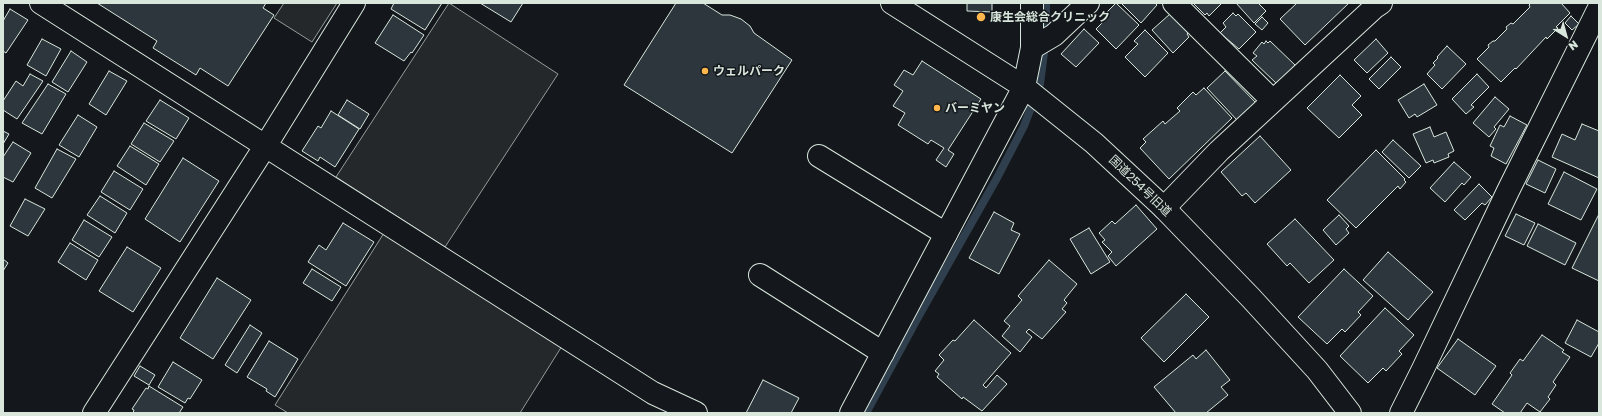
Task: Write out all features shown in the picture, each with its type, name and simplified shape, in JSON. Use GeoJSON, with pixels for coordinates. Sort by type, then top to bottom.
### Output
{"type":"FeatureCollection","features":[{"type":"Feature","properties":{"kind":"street"},"geometry":{"type":"LineString","coordinates":[[41,3],[653,393],[696,413]]}},
{"type":"Feature","properties":{"kind":"street"},"geometry":{"type":"LineString","coordinates":[[94,413],[266,145],[354,3]]}},
{"type":"Feature","properties":{"kind":"street","name":"国道254号旧道"},"geometry":{"type":"LineString","coordinates":[[892,3],[1024,87],[1094,143],[1164,208],[1251,298],[1317,370],[1350,413]]}},
{"type":"Feature","properties":{"kind":"street"},"geometry":{"type":"LineString","coordinates":[[851,413],[1024,87],[1032,48],[1032,3]]}},
{"type":"Feature","properties":{"kind":"street"},"geometry":{"type":"LineString","coordinates":[[1032,48],[1054,35],[1088,3]]}},
{"type":"Feature","properties":{"kind":"street"},"geometry":{"type":"LineString","coordinates":[[1174,3],[1273,101]]}},
{"type":"Feature","properties":{"kind":"street"},"geometry":{"type":"LineString","coordinates":[[1164,208],[1219,151],[1375,7],[1382,3]]}},
{"type":"Feature","properties":{"kind":"street"},"geometry":{"type":"LineString","coordinates":[[1401,413],[1508,191],[1599,8]]}},
{"type":"Feature","properties":{"kind":"street"},"geometry":{"type":"LineString","coordinates":[[819,156],[946,234]]}},
{"type":"Feature","properties":{"kind":"street"},"geometry":{"type":"LineString","coordinates":[[760,275],[883,352]]}},
{"type":"Feature","properties":{"kind":"shaded area"},"geometry":{"type":"Polygon","coordinates":[[[284,3],[337,3],[312,42],[274,18],[284,3]]]}},
{"type":"Feature","properties":{"kind":"shaded area"},"geometry":{"type":"Polygon","coordinates":[[[449,3],[558,74],[445,247],[336,177],[449,3]]]}},
{"type":"Feature","properties":{"kind":"shaded area"},"geometry":{"type":"Polygon","coordinates":[[[384,233],[562,346],[520,413],[288,413],[275,405],[384,233]]]}},
{"type":"Feature","properties":{"kind":"building"},"geometry":{"type":"Polygon","coordinates":[[[97,3],[266,3],[263,8],[274,15],[228,86],[200,68],[196,75],[153,48],[157,41],[97,3]]]}},
{"type":"Feature","properties":{"kind":"building"},"geometry":{"type":"Polygon","coordinates":[[[394,3],[442,3],[425,30],[391,9],[394,3]]]}},
{"type":"Feature","properties":{"kind":"building"},"geometry":{"type":"Polygon","coordinates":[[[480,3],[523,3],[511,22],[480,3]]]}},
{"type":"Feature","properties":{"kind":"building"},"geometry":{"type":"Polygon","coordinates":[[[676,3],[703,3],[722,15],[730,15],[741,19],[750,26],[754,33],[792,60],[732,153],[624,85],[676,3]]]}},
{"type":"Feature","properties":{"kind":"building"},"geometry":{"type":"Polygon","coordinates":[[[967,3],[992,3],[992,12],[967,11],[967,3]]]}},
{"type":"Feature","properties":{"kind":"building"},"geometry":{"type":"Polygon","coordinates":[[[1116,3],[1139,25],[1116,49],[1096,29],[1109,16],[1106,13],[1116,3]]]}},
{"type":"Feature","properties":{"kind":"building"},"geometry":{"type":"Polygon","coordinates":[[[1155,3],[1157,5],[1141,23],[1122,4],[1155,3]]]}},
{"type":"Feature","properties":{"kind":"building"},"geometry":{"type":"Polygon","coordinates":[[[1193,3],[1222,3],[1209,16],[1207,13],[1205,15],[1193,3]]]}},
{"type":"Feature","properties":{"kind":"building"},"geometry":{"type":"Polygon","coordinates":[[[1236,3],[1258,3],[1266,11],[1254,23],[1236,3]]]}},
{"type":"Feature","properties":{"kind":"building"},"geometry":{"type":"Polygon","coordinates":[[[1297,3],[1349,3],[1305,45],[1280,19],[1297,3]]]}},
{"type":"Feature","properties":{"kind":"building"},"geometry":{"type":"Polygon","coordinates":[[[1531,3],[1561,3],[1570,13],[1556,27],[1558,28],[1547,39],[1546,37],[1516,69],[1515,68],[1501,82],[1477,59],[1489,47],[1488,45],[1495,41],[1507,29],[1506,27],[1511,23],[1513,24],[1530,7],[1529,5],[1531,3]]]}},
{"type":"Feature","properties":{"kind":"building"},"geometry":{"type":"Polygon","coordinates":[[[10,9],[28,20],[6,53],[3,51],[3,21],[10,9]]]}},
{"type":"Feature","properties":{"kind":"building"},"geometry":{"type":"Polygon","coordinates":[[[1233,13],[1236,16],[1238,14],[1256,32],[1239,49],[1220,33],[1226,27],[1223,23],[1233,13]]]}},
{"type":"Feature","properties":{"kind":"building"},"geometry":{"type":"Polygon","coordinates":[[[1170,14],[1188,33],[1187,34],[1189,37],[1173,53],[1152,30],[1170,14]]]}},
{"type":"Feature","properties":{"kind":"building"},"geometry":{"type":"Polygon","coordinates":[[[393,15],[424,35],[412,53],[411,52],[404,61],[375,43],[393,15]]]}},
{"type":"Feature","properties":{"kind":"building"},"geometry":{"type":"Polygon","coordinates":[[[1571,16],[1579,24],[1572,30],[1565,23],[1571,16]]]}},
{"type":"Feature","properties":{"kind":"building"},"geometry":{"type":"Polygon","coordinates":[[[1262,17],[1268,23],[1262,30],[1255,24],[1262,17]]]}},
{"type":"Feature","properties":{"kind":"building"},"geometry":{"type":"Polygon","coordinates":[[[1084,29],[1099,43],[1076,67],[1061,54],[1084,29]]]}},
{"type":"Feature","properties":{"kind":"building"},"geometry":{"type":"Polygon","coordinates":[[[1145,30],[1168,53],[1145,77],[1125,57],[1138,44],[1134,41],[1145,30]]]}},
{"type":"Feature","properties":{"kind":"building"},"geometry":{"type":"Polygon","coordinates":[[[42,39],[61,49],[46,76],[27,65],[42,39]]]}},
{"type":"Feature","properties":{"kind":"building"},"geometry":{"type":"Polygon","coordinates":[[[1376,39],[1388,53],[1367,73],[1354,60],[1376,39]]]}},
{"type":"Feature","properties":{"kind":"building"},"geometry":{"type":"Polygon","coordinates":[[[1266,41],[1268,43],[1270,41],[1295,65],[1277,84],[1252,60],[1257,56],[1253,53],[1262,42],[1264,44],[1266,41]]]}},
{"type":"Feature","properties":{"kind":"building"},"geometry":{"type":"Polygon","coordinates":[[[1447,46],[1466,64],[1442,89],[1427,74],[1435,65],[1433,63],[1438,58],[1437,57],[1447,46]]]}},
{"type":"Feature","properties":{"kind":"building"},"geometry":{"type":"Polygon","coordinates":[[[71,51],[87,62],[68,92],[52,82],[71,51]]]}},
{"type":"Feature","properties":{"kind":"building"},"geometry":{"type":"Polygon","coordinates":[[[1391,57],[1401,67],[1379,89],[1369,79],[1391,57]]]}},
{"type":"Feature","properties":{"kind":"building"},"geometry":{"type":"Polygon","coordinates":[[[922,61],[981,99],[948,150],[954,154],[946,167],[936,160],[944,148],[931,140],[928,144],[898,125],[905,113],[893,106],[903,91],[894,85],[904,70],[913,75],[922,61]]]}},
{"type":"Feature","properties":{"kind":"building"},"geometry":{"type":"Polygon","coordinates":[[[109,71],[127,81],[106,115],[89,104],[109,71]]]}},
{"type":"Feature","properties":{"kind":"building"},"geometry":{"type":"Polygon","coordinates":[[[1225,71],[1256,103],[1237,120],[1207,88],[1225,71]]]}},
{"type":"Feature","properties":{"kind":"building"},"geometry":{"type":"Polygon","coordinates":[[[30,74],[43,81],[17,119],[3,110],[3,101],[16,81],[23,86],[30,74]]]}},
{"type":"Feature","properties":{"kind":"building"},"geometry":{"type":"Polygon","coordinates":[[[1477,74],[1489,87],[1471,105],[1474,107],[1466,114],[1452,99],[1477,74]]]}},
{"type":"Feature","properties":{"kind":"building"},"geometry":{"type":"Polygon","coordinates":[[[1340,75],[1361,96],[1352,105],[1362,115],[1339,138],[1307,108],[1340,75]]]}},
{"type":"Feature","properties":{"kind":"building"},"geometry":{"type":"Polygon","coordinates":[[[48,84],[66,94],[42,134],[22,123],[48,84]]]}},
{"type":"Feature","properties":{"kind":"building"},"geometry":{"type":"Polygon","coordinates":[[[1424,84],[1437,105],[1417,117],[1415,114],[1409,118],[1398,100],[1424,84]]]}},
{"type":"Feature","properties":{"kind":"building"},"geometry":{"type":"Polygon","coordinates":[[[1204,88],[1232,118],[1169,179],[1140,148],[1146,142],[1143,139],[1163,121],[1165,124],[1180,111],[1177,108],[1193,92],[1196,95],[1204,88]]]}},
{"type":"Feature","properties":{"kind":"building"},"geometry":{"type":"Polygon","coordinates":[[[1495,97],[1509,109],[1494,127],[1496,129],[1489,137],[1473,123],[1495,97]]]}},
{"type":"Feature","properties":{"kind":"building"},"geometry":{"type":"Polygon","coordinates":[[[160,100],[189,118],[176,139],[146,121],[160,100]]]}},
{"type":"Feature","properties":{"kind":"building"},"geometry":{"type":"Polygon","coordinates":[[[347,100],[369,114],[360,129],[338,115],[347,100]]]}},
{"type":"Feature","properties":{"kind":"building"},"geometry":{"type":"Polygon","coordinates":[[[331,111],[359,129],[335,167],[320,157],[318,161],[302,151],[318,126],[321,128],[331,111]]]}},
{"type":"Feature","properties":{"kind":"building"},"geometry":{"type":"Polygon","coordinates":[[[78,115],[97,127],[79,157],[59,145],[78,115]]]}},
{"type":"Feature","properties":{"kind":"building"},"geometry":{"type":"Polygon","coordinates":[[[1510,116],[1527,125],[1506,164],[1491,156],[1494,148],[1490,146],[1500,125],[1504,127],[1510,116]]]}},
{"type":"Feature","properties":{"kind":"building"},"geometry":{"type":"Polygon","coordinates":[[[144,123],[174,141],[160,162],[131,144],[144,123]]]}},
{"type":"Feature","properties":{"kind":"building"},"geometry":{"type":"Polygon","coordinates":[[[1582,124],[1599,131],[1599,178],[1552,157],[1562,134],[1575,140],[1582,124]]]}},
{"type":"Feature","properties":{"kind":"building"},"geometry":{"type":"Polygon","coordinates":[[[1430,127],[1434,137],[1446,132],[1454,151],[1448,154],[1449,157],[1434,163],[1433,160],[1426,163],[1413,134],[1430,127]]]}},
{"type":"Feature","properties":{"kind":"building"},"geometry":{"type":"Polygon","coordinates":[[[3,131],[9,134],[3,144],[3,131]]]}},
{"type":"Feature","properties":{"kind":"building"},"geometry":{"type":"Polygon","coordinates":[[[1260,136],[1291,170],[1255,203],[1246,193],[1242,196],[1221,172],[1260,136]]]}},
{"type":"Feature","properties":{"kind":"building"},"geometry":{"type":"Polygon","coordinates":[[[1393,140],[1421,166],[1409,178],[1382,152],[1393,140]]]}},
{"type":"Feature","properties":{"kind":"building"},"geometry":{"type":"Polygon","coordinates":[[[13,142],[31,153],[13,182],[3,177],[3,157],[13,142]]]}},
{"type":"Feature","properties":{"kind":"building"},"geometry":{"type":"Polygon","coordinates":[[[130,146],[159,164],[146,185],[117,166],[130,146]]]}},
{"type":"Feature","properties":{"kind":"building"},"geometry":{"type":"Polygon","coordinates":[[[57,149],[76,159],[52,198],[35,188],[57,149]]]}},
{"type":"Feature","properties":{"kind":"building"},"geometry":{"type":"Polygon","coordinates":[[[1376,150],[1405,179],[1404,180],[1406,182],[1400,189],[1398,186],[1356,228],[1327,200],[1376,150]]]}},
{"type":"Feature","properties":{"kind":"building"},"geometry":{"type":"Polygon","coordinates":[[[183,158],[219,181],[180,242],[145,219],[183,158]]]}},
{"type":"Feature","properties":{"kind":"building"},"geometry":{"type":"Polygon","coordinates":[[[1538,160],[1556,169],[1545,193],[1526,184],[1538,160]]]}},
{"type":"Feature","properties":{"kind":"building"},"geometry":{"type":"Polygon","coordinates":[[[1454,162],[1471,177],[1464,185],[1462,183],[1445,202],[1430,188],[1454,162]]]}},
{"type":"Feature","properties":{"kind":"building"},"geometry":{"type":"Polygon","coordinates":[[[114,171],[143,189],[130,210],[101,192],[114,171]]]}},
{"type":"Feature","properties":{"kind":"building"},"geometry":{"type":"Polygon","coordinates":[[[1564,172],[1597,189],[1581,220],[1548,204],[1564,172]]]}},
{"type":"Feature","properties":{"kind":"building"},"geometry":{"type":"Polygon","coordinates":[[[1479,184],[1492,197],[1485,205],[1482,203],[1465,220],[1454,210],[1479,184]]]}},
{"type":"Feature","properties":{"kind":"building"},"geometry":{"type":"Polygon","coordinates":[[[100,196],[127,213],[115,233],[87,215],[100,196]]]}},
{"type":"Feature","properties":{"kind":"building"},"geometry":{"type":"Polygon","coordinates":[[[25,199],[45,209],[28,236],[10,226],[25,199]]]}},
{"type":"Feature","properties":{"kind":"building"},"geometry":{"type":"Polygon","coordinates":[[[1136,205],[1157,229],[1116,266],[1108,256],[1112,252],[1102,242],[1105,240],[1099,233],[1112,221],[1115,224],[1136,205]]]}},
{"type":"Feature","properties":{"kind":"building"},"geometry":{"type":"Polygon","coordinates":[[[994,212],[1014,223],[1011,230],[1020,234],[999,274],[969,258],[994,212]]]}},
{"type":"Feature","properties":{"kind":"building"},"geometry":{"type":"Polygon","coordinates":[[[1516,214],[1535,223],[1524,245],[1505,236],[1516,214]]]}},
{"type":"Feature","properties":{"kind":"building"},"geometry":{"type":"Polygon","coordinates":[[[1599,214],[1599,281],[1572,268],[1599,214]]]}},
{"type":"Feature","properties":{"kind":"building"},"geometry":{"type":"Polygon","coordinates":[[[1339,215],[1349,226],[1346,229],[1349,233],[1336,245],[1323,230],[1339,215]]]}},
{"type":"Feature","properties":{"kind":"building"},"geometry":{"type":"Polygon","coordinates":[[[1295,219],[1334,260],[1309,283],[1290,263],[1287,266],[1267,244],[1295,219]]]}},
{"type":"Feature","properties":{"kind":"building"},"geometry":{"type":"Polygon","coordinates":[[[84,220],[112,237],[99,257],[72,240],[84,220]]]}},
{"type":"Feature","properties":{"kind":"building"},"geometry":{"type":"Polygon","coordinates":[[[343,223],[374,242],[346,286],[308,262],[319,245],[326,250],[343,223]]]}},
{"type":"Feature","properties":{"kind":"building"},"geometry":{"type":"Polygon","coordinates":[[[1538,224],[1576,243],[1565,265],[1527,246],[1538,224]]]}},
{"type":"Feature","properties":{"kind":"building"},"geometry":{"type":"Polygon","coordinates":[[[1089,228],[1110,262],[1091,274],[1070,239],[1089,228]]]}},
{"type":"Feature","properties":{"kind":"building"},"geometry":{"type":"Polygon","coordinates":[[[70,243],[98,260],[86,280],[58,262],[70,243]]]}},
{"type":"Feature","properties":{"kind":"building"},"geometry":{"type":"Polygon","coordinates":[[[127,247],[161,268],[133,312],[99,291],[127,247]]]}},
{"type":"Feature","properties":{"kind":"building"},"geometry":{"type":"Polygon","coordinates":[[[1388,252],[1433,292],[1408,320],[1363,280],[1388,252]]]}},
{"type":"Feature","properties":{"kind":"building"},"geometry":{"type":"Polygon","coordinates":[[[3,259],[8,263],[3,271],[3,259]]]}},
{"type":"Feature","properties":{"kind":"building"},"geometry":{"type":"Polygon","coordinates":[[[1049,260],[1077,284],[1064,300],[1067,303],[1062,309],[1066,312],[1042,339],[1029,329],[1026,332],[1032,337],[1020,352],[1002,336],[1010,326],[1004,321],[1022,300],[1018,296],[1049,260]]]}},
{"type":"Feature","properties":{"kind":"building"},"geometry":{"type":"Polygon","coordinates":[[[312,269],[341,287],[332,301],[303,283],[312,269]]]}},
{"type":"Feature","properties":{"kind":"building"},"geometry":{"type":"Polygon","coordinates":[[[1344,269],[1373,296],[1358,312],[1361,315],[1345,332],[1342,329],[1327,344],[1298,317],[1344,269]]]}},
{"type":"Feature","properties":{"kind":"building"},"geometry":{"type":"Polygon","coordinates":[[[217,278],[251,300],[213,359],[180,338],[217,278]]]}},
{"type":"Feature","properties":{"kind":"building"},"geometry":{"type":"Polygon","coordinates":[[[1186,294],[1209,317],[1164,362],[1141,338],[1186,294]]]}},
{"type":"Feature","properties":{"kind":"building"},"geometry":{"type":"Polygon","coordinates":[[[1385,308],[1414,335],[1399,351],[1402,354],[1386,371],[1383,368],[1368,383],[1340,356],[1385,308]]]}},
{"type":"Feature","properties":{"kind":"building"},"geometry":{"type":"Polygon","coordinates":[[[974,320],[1011,353],[983,385],[986,388],[997,375],[1007,384],[982,411],[963,397],[962,399],[937,377],[939,374],[935,371],[944,360],[939,355],[953,340],[955,341],[974,320]]]}},
{"type":"Feature","properties":{"kind":"building"},"geometry":{"type":"Polygon","coordinates":[[[1577,320],[1599,332],[1599,343],[1591,357],[1565,343],[1577,320]]]}},
{"type":"Feature","properties":{"kind":"building"},"geometry":{"type":"Polygon","coordinates":[[[250,325],[262,333],[237,373],[225,365],[250,325]]]}},
{"type":"Feature","properties":{"kind":"building"},"geometry":{"type":"Polygon","coordinates":[[[1542,335],[1564,350],[1562,352],[1570,357],[1553,382],[1556,385],[1548,397],[1550,399],[1540,412],[1527,403],[1520,413],[1505,413],[1492,404],[1512,375],[1510,373],[1520,359],[1523,361],[1542,335]]]}},
{"type":"Feature","properties":{"kind":"building"},"geometry":{"type":"Polygon","coordinates":[[[1458,339],[1496,366],[1475,395],[1437,368],[1458,339]]]}},
{"type":"Feature","properties":{"kind":"building"},"geometry":{"type":"Polygon","coordinates":[[[269,341],[298,359],[275,397],[266,391],[267,389],[247,377],[269,341]]]}},
{"type":"Feature","properties":{"kind":"building"},"geometry":{"type":"Polygon","coordinates":[[[1206,350],[1230,380],[1221,387],[1228,395],[1206,413],[1176,413],[1154,387],[1193,355],[1196,359],[1206,350]]]}},
{"type":"Feature","properties":{"kind":"building"},"geometry":{"type":"Polygon","coordinates":[[[173,362],[202,380],[190,399],[188,398],[185,403],[158,387],[173,362]]]}},
{"type":"Feature","properties":{"kind":"building"},"geometry":{"type":"Polygon","coordinates":[[[140,366],[155,375],[149,385],[134,376],[140,366]]]}},
{"type":"Feature","properties":{"kind":"building"},"geometry":{"type":"Polygon","coordinates":[[[763,380],[799,398],[791,413],[746,413],[763,380]]]}},
{"type":"Feature","properties":{"kind":"building"},"geometry":{"type":"Polygon","coordinates":[[[149,386],[183,407],[179,413],[133,413],[134,410],[132,409],[146,388],[148,389],[149,386]]]}},
{"type":"Feature","properties":{"kind":"waterway"},"geometry":{"type":"LineString","coordinates":[[866,413],[917,319],[997,178],[1024,126],[1040,84],[1046,37],[1046,3]]}},
{"type":"Feature","properties":{"kind":"place","name":"康生会総合クリニック"},"geometry":{"type":"Point","coordinates":[981,17]}},
{"type":"Feature","properties":{"kind":"place","name":"ウェルパーク"},"geometry":{"type":"Point","coordinates":[705,71]}},
{"type":"Feature","properties":{"kind":"place","name":"バーミヤン"},"geometry":{"type":"Point","coordinates":[937,108]}}]}
